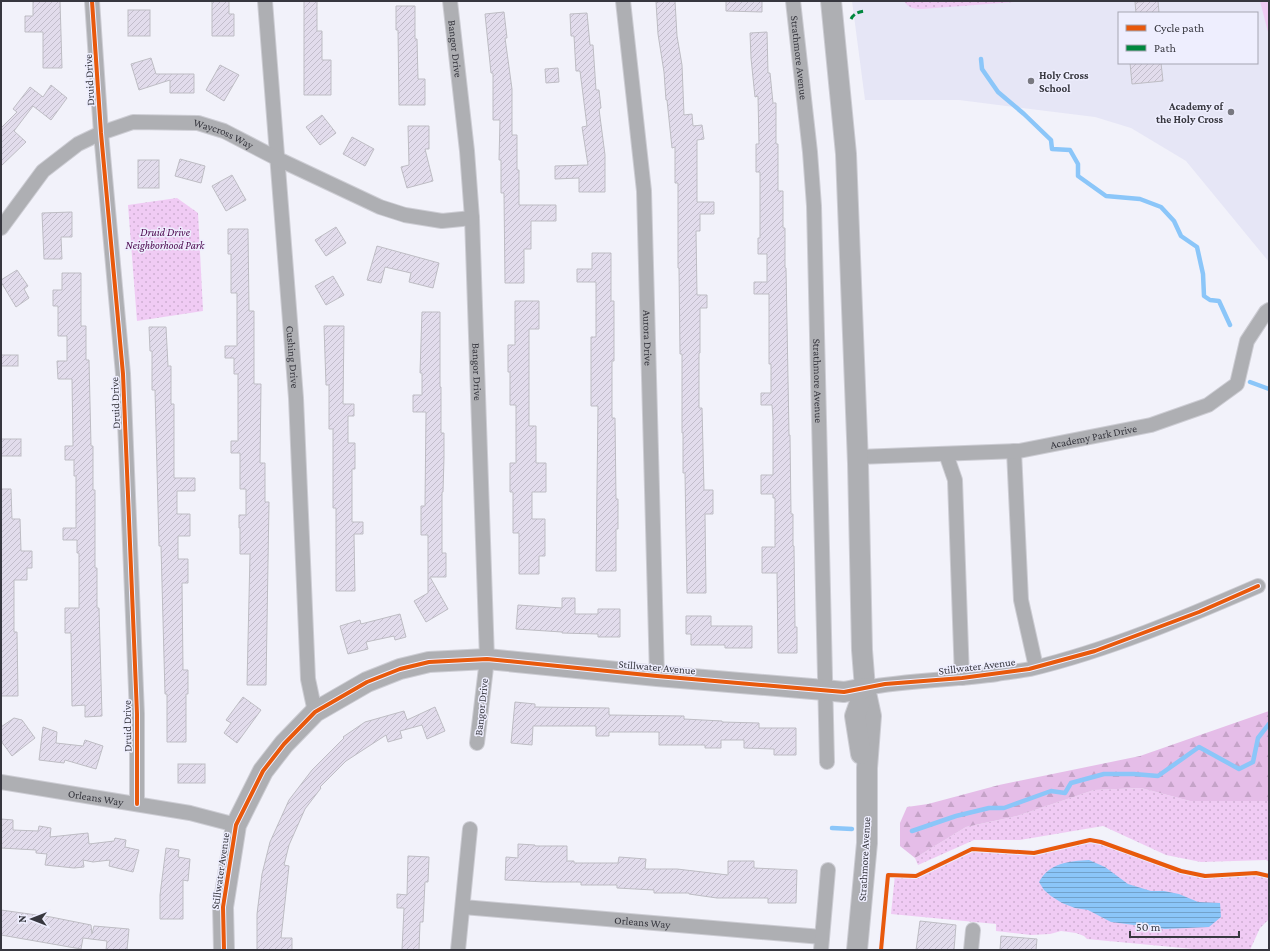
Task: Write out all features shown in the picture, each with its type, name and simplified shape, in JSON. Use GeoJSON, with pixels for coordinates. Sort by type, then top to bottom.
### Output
{"type":"FeatureCollection","features":[{"type":"Feature","properties":{"kind":"main road","name":"Strathmore Avenue"},"geometry":{"type":"LineString","coordinates":[[831,1],[846,154],[858,457],[862,650],[865,688],[855,716],[860,751],[867,768],[867,843],[858,950]]}},
{"type":"Feature","properties":{"kind":"main road","name":"Stillwater Avenue"},"geometry":{"type":"LineString","coordinates":[[224,950],[222,906],[236,825],[263,771],[284,744],[315,712],[366,682],[400,669],[429,662],[486,659],[657,676],[844,692],[865,688]]}},
{"type":"Feature","properties":{"kind":"street","name":"Druid Drive"},"geometry":{"type":"LineString","coordinates":[[92,1],[101,133],[123,374],[137,714],[137,804]]}},
{"type":"Feature","properties":{"kind":"street","name":"Cushing Drive"},"geometry":{"type":"LineString","coordinates":[[265,1],[296,398],[308,679],[315,712]]}},
{"type":"Feature","properties":{"kind":"street","name":"Bangor Drive"},"geometry":{"type":"LineString","coordinates":[[450,1],[467,151],[472,218],[486,659],[477,743]]}},
{"type":"Feature","properties":{"kind":"street","name":"Aurora Drive"},"geometry":{"type":"LineString","coordinates":[[623,1],[644,191],[657,676]]}},
{"type":"Feature","properties":{"kind":"street","name":"Strathmore Avenue"},"geometry":{"type":"LineString","coordinates":[[794,1],[810,152],[814,206],[821,462],[824,690],[827,762]]}},
{"type":"Feature","properties":{"kind":"street","name":"Waycross Way"},"geometry":{"type":"LineString","coordinates":[[1,228],[44,171],[78,144],[101,133],[133,122],[198,123],[224,131],[278,159],[380,207],[405,216],[442,221],[472,218]]}},
{"type":"Feature","properties":{"kind":"street","name":"Academy Park Drive"},"geometry":{"type":"LineString","coordinates":[[858,457],[1014,451],[1151,425],[1208,405],[1237,384],[1248,341],[1266,312],[1269,310]]}},
{"type":"Feature","properties":{"kind":"street"},"geometry":{"type":"LineString","coordinates":[[1014,451],[1021,600],[1036,667]]}},
{"type":"Feature","properties":{"kind":"street"},"geometry":{"type":"LineString","coordinates":[[946,454],[955,480],[962,678]]}},
{"type":"Feature","properties":{"kind":"street","name":"Stillwater Avenue"},"geometry":{"type":"LineString","coordinates":[[865,688],[886,684],[962,678],[1036,667],[1095,651],[1199,612],[1258,586]]}},
{"type":"Feature","properties":{"kind":"street","name":"Orleans Way"},"geometry":{"type":"LineString","coordinates":[[1,782],[190,813],[236,825]]}},
{"type":"Feature","properties":{"kind":"street"},"geometry":{"type":"LineString","coordinates":[[458,950],[470,829]]}},
{"type":"Feature","properties":{"kind":"street"},"geometry":{"type":"LineString","coordinates":[[822,944],[828,870]]}},
{"type":"Feature","properties":{"kind":"street","name":"Orleans Way"},"geometry":{"type":"LineString","coordinates":[[463,906],[822,944]]}},
{"type":"Feature","properties":{"kind":"street"},"geometry":{"type":"LineString","coordinates":[[971,950],[973,930]]}},
{"type":"Feature","properties":{"kind":"shaded area","name":"Holy Cross School"},"geometry":{"type":"Polygon","coordinates":[[[852,1],[1269,1],[1269,262],[1186,161],[1131,128],[1095,117],[959,100],[865,100],[852,1]]]}},
{"type":"Feature","properties":{"kind":"green space"},"geometry":{"type":"Polygon","coordinates":[[[904,1],[1028,1],[916,9],[907,5],[904,1]]]}},
{"type":"Feature","properties":{"kind":"green space"},"geometry":{"type":"Polygon","coordinates":[[[1260,1],[1269,1],[1269,36],[1260,1]]]}},
{"type":"Feature","properties":{"kind":"green space","name":"Druid Drive Neighborhood Park"},"geometry":{"type":"Polygon","coordinates":[[[177,198],[198,213],[203,311],[137,321],[128,205],[177,198]]]}},
{"type":"Feature","properties":{"kind":"green space"},"geometry":{"type":"Polygon","coordinates":[[[1269,711],[1269,801],[1190,801],[1141,788],[1094,790],[1017,816],[966,827],[915,858],[900,846],[900,823],[907,807],[928,804],[999,785],[1140,756],[1269,711]]]}},
{"type":"Feature","properties":{"kind":"green space"},"geometry":{"type":"Polygon","coordinates":[[[1141,788],[1190,801],[1269,801],[1269,862],[1266,860],[1201,862],[1166,855],[1103,826],[1020,840],[974,840],[918,865],[915,858],[966,827],[1017,816],[1094,790],[1141,788]]]}},
{"type":"Feature","properties":{"kind":"green space"},"geometry":{"type":"Polygon","coordinates":[[[1090,840],[1101,842],[1181,871],[1205,876],[1256,873],[1269,876],[1269,919],[1260,928],[1250,950],[1204,950],[1087,939],[1076,933],[1061,931],[1050,934],[1031,935],[996,931],[996,924],[891,914],[895,875],[916,876],[972,849],[1034,853],[1090,840]]]}},
{"type":"Feature","properties":{"kind":"water"},"geometry":{"type":"Polygon","coordinates":[[[1089,860],[1105,867],[1128,884],[1151,891],[1164,891],[1179,894],[1198,902],[1220,903],[1221,917],[1209,927],[1165,929],[1111,922],[1088,910],[1075,908],[1062,903],[1044,890],[1039,882],[1048,871],[1060,864],[1089,860]]]}},
{"type":"Feature","properties":{"kind":"building"},"geometry":{"type":"Polygon","coordinates":[[[33,1],[60,1],[62,68],[43,68],[43,32],[25,32],[25,16],[33,16],[33,1]]]}},
{"type":"Feature","properties":{"kind":"building"},"geometry":{"type":"Polygon","coordinates":[[[212,1],[229,1],[229,14],[234,14],[234,36],[212,36],[212,1]]]}},
{"type":"Feature","properties":{"kind":"building"},"geometry":{"type":"Polygon","coordinates":[[[304,1],[317,1],[317,31],[322,31],[322,60],[331,60],[331,95],[304,95],[304,1]]]}},
{"type":"Feature","properties":{"kind":"building"},"geometry":{"type":"Polygon","coordinates":[[[675,1],[677,36],[682,65],[684,115],[692,114],[693,126],[702,125],[704,139],[697,140],[697,202],[714,202],[714,214],[700,214],[700,231],[696,231],[697,295],[707,295],[707,308],[700,308],[699,353],[699,408],[702,408],[704,490],[713,490],[713,514],[705,514],[706,593],[687,593],[685,473],[683,473],[682,433],[682,354],[680,354],[678,268],[678,183],[675,183],[675,147],[672,148],[664,72],[658,34],[656,2],[675,1]]]}},
{"type":"Feature","properties":{"kind":"building"},"geometry":{"type":"Polygon","coordinates":[[[726,1],[762,1],[762,12],[726,11],[726,1]]]}},
{"type":"Feature","properties":{"kind":"building"},"geometry":{"type":"Polygon","coordinates":[[[1158,1],[1159,12],[1136,12],[1135,2],[1158,1]]]}},
{"type":"Feature","properties":{"kind":"building"},"geometry":{"type":"Polygon","coordinates":[[[396,6],[415,6],[415,39],[417,39],[418,79],[425,79],[425,105],[399,105],[398,30],[396,30],[396,6]]]}},
{"type":"Feature","properties":{"kind":"building"},"geometry":{"type":"Polygon","coordinates":[[[128,10],[150,10],[150,36],[128,36],[128,10]]]}},
{"type":"Feature","properties":{"kind":"building"},"geometry":{"type":"Polygon","coordinates":[[[504,12],[507,38],[505,38],[512,89],[512,135],[517,135],[519,205],[556,205],[556,221],[531,221],[531,249],[524,249],[524,283],[505,283],[504,193],[501,193],[501,160],[499,160],[500,120],[493,120],[493,73],[491,73],[485,14],[504,12]]]}},
{"type":"Feature","properties":{"kind":"building"},"geometry":{"type":"Polygon","coordinates":[[[587,13],[590,45],[593,45],[596,90],[599,90],[601,108],[599,109],[605,155],[605,192],[579,192],[579,178],[555,179],[555,166],[588,165],[582,127],[587,126],[580,71],[576,71],[574,36],[571,36],[570,14],[587,13]]]}},
{"type":"Feature","properties":{"kind":"building"},"geometry":{"type":"Polygon","coordinates":[[[767,32],[768,73],[770,73],[773,103],[776,103],[778,191],[783,191],[783,228],[785,228],[791,514],[793,514],[795,627],[797,627],[797,653],[778,653],[777,573],[762,573],[762,547],[775,547],[775,498],[773,498],[773,494],[761,494],[761,475],[773,475],[773,418],[772,405],[761,405],[761,393],[771,393],[771,364],[769,364],[769,294],[754,294],[754,282],[767,282],[767,254],[758,254],[758,238],[760,238],[760,172],[756,172],[756,144],[759,144],[758,96],[755,97],[750,33],[767,32]]]}},
{"type":"Feature","properties":{"kind":"building"},"geometry":{"type":"Polygon","coordinates":[[[151,58],[156,74],[194,74],[194,93],[170,93],[170,80],[139,90],[131,64],[151,58]]]}},
{"type":"Feature","properties":{"kind":"building"},"geometry":{"type":"Polygon","coordinates":[[[1130,64],[1161,64],[1163,81],[1132,84],[1130,64]]]}},
{"type":"Feature","properties":{"kind":"building"},"geometry":{"type":"Polygon","coordinates":[[[220,65],[239,75],[224,101],[206,90],[220,65]]]}},
{"type":"Feature","properties":{"kind":"building"},"geometry":{"type":"Polygon","coordinates":[[[558,68],[559,82],[546,83],[545,69],[558,68]]]}},
{"type":"Feature","properties":{"kind":"building"},"geometry":{"type":"Polygon","coordinates":[[[51,85],[67,98],[51,120],[33,106],[14,131],[26,142],[1,166],[1,128],[17,112],[13,109],[30,87],[43,97],[51,85]]]}},
{"type":"Feature","properties":{"kind":"building"},"geometry":{"type":"Polygon","coordinates":[[[322,115],[336,133],[320,145],[306,127],[322,115]]]}},
{"type":"Feature","properties":{"kind":"building"},"geometry":{"type":"Polygon","coordinates":[[[408,126],[429,126],[429,149],[425,149],[433,181],[407,188],[401,167],[409,165],[408,126]]]}},
{"type":"Feature","properties":{"kind":"building"},"geometry":{"type":"Polygon","coordinates":[[[352,137],[374,149],[365,166],[343,154],[352,137]]]}},
{"type":"Feature","properties":{"kind":"building"},"geometry":{"type":"Polygon","coordinates":[[[180,159],[205,166],[201,183],[175,176],[180,159]]]}},
{"type":"Feature","properties":{"kind":"building"},"geometry":{"type":"Polygon","coordinates":[[[138,160],[159,160],[159,188],[138,188],[138,160]]]}},
{"type":"Feature","properties":{"kind":"building"},"geometry":{"type":"Polygon","coordinates":[[[232,175],[246,200],[226,211],[212,186],[232,175]]]}},
{"type":"Feature","properties":{"kind":"building"},"geometry":{"type":"Polygon","coordinates":[[[72,212],[72,237],[61,237],[62,259],[44,259],[42,213],[72,212]]]}},
{"type":"Feature","properties":{"kind":"building"},"geometry":{"type":"Polygon","coordinates":[[[336,227],[346,243],[326,256],[315,240],[336,227]]]}},
{"type":"Feature","properties":{"kind":"building"},"geometry":{"type":"Polygon","coordinates":[[[228,229],[248,229],[249,311],[254,311],[254,384],[261,384],[260,463],[265,463],[265,502],[269,502],[266,685],[247,685],[250,554],[240,554],[239,515],[246,515],[246,489],[240,489],[240,453],[231,453],[231,441],[238,441],[238,374],[234,374],[234,358],[225,358],[225,346],[237,346],[237,293],[231,293],[231,254],[228,254],[228,229]]]}},
{"type":"Feature","properties":{"kind":"building"},"geometry":{"type":"Polygon","coordinates":[[[377,246],[439,263],[433,288],[409,282],[411,273],[385,267],[381,283],[367,280],[377,246]]]}},
{"type":"Feature","properties":{"kind":"building"},"geometry":{"type":"Polygon","coordinates":[[[592,253],[611,253],[611,301],[614,301],[612,418],[615,418],[616,499],[618,499],[616,571],[596,571],[598,406],[591,406],[591,337],[596,337],[596,282],[577,282],[577,269],[592,269],[592,253]]]}},
{"type":"Feature","properties":{"kind":"building"},"geometry":{"type":"Polygon","coordinates":[[[17,270],[28,286],[24,289],[29,298],[16,307],[1,280],[17,270]]]}},
{"type":"Feature","properties":{"kind":"building"},"geometry":{"type":"Polygon","coordinates":[[[62,273],[81,273],[81,326],[86,326],[86,360],[89,360],[91,446],[93,446],[93,490],[95,490],[95,568],[97,568],[97,608],[99,608],[102,716],[85,717],[85,705],[72,706],[71,633],[65,633],[65,608],[79,608],[79,553],[77,553],[77,540],[63,540],[63,528],[76,528],[76,476],[74,476],[74,460],[65,460],[65,446],[73,446],[72,379],[58,379],[57,361],[67,361],[67,336],[58,336],[58,306],[53,306],[53,290],[62,290],[62,273]]]}},
{"type":"Feature","properties":{"kind":"building"},"geometry":{"type":"Polygon","coordinates":[[[333,276],[344,295],[326,305],[315,286],[333,276]]]}},
{"type":"Feature","properties":{"kind":"building"},"geometry":{"type":"Polygon","coordinates":[[[515,301],[539,301],[539,329],[529,329],[529,426],[536,426],[536,463],[546,463],[546,492],[532,492],[532,519],[545,519],[545,556],[539,556],[539,574],[519,574],[519,533],[513,533],[513,492],[510,492],[510,463],[516,463],[516,405],[510,405],[508,345],[515,345],[515,301]]]}},
{"type":"Feature","properties":{"kind":"building"},"geometry":{"type":"Polygon","coordinates":[[[422,312],[440,312],[441,433],[444,433],[442,553],[446,553],[446,577],[430,577],[448,609],[426,622],[414,601],[428,593],[428,535],[421,535],[421,506],[425,506],[426,412],[413,412],[413,395],[422,395],[422,373],[420,373],[422,312]]]}},
{"type":"Feature","properties":{"kind":"building"},"geometry":{"type":"Polygon","coordinates":[[[324,326],[344,326],[343,404],[354,404],[354,416],[348,416],[348,443],[355,443],[355,469],[352,469],[352,522],[363,522],[363,534],[354,534],[355,591],[336,591],[336,508],[333,508],[333,429],[329,429],[329,385],[326,385],[324,326]]]}},
{"type":"Feature","properties":{"kind":"building"},"geometry":{"type":"Polygon","coordinates":[[[149,327],[166,327],[168,366],[171,366],[171,404],[174,404],[174,478],[195,478],[195,491],[177,491],[177,514],[190,514],[190,536],[178,536],[178,559],[188,559],[188,583],[182,583],[183,670],[188,670],[188,694],[186,694],[186,742],[167,742],[167,694],[165,694],[161,546],[159,546],[155,390],[152,390],[152,351],[150,351],[149,327]]]}},
{"type":"Feature","properties":{"kind":"building"},"geometry":{"type":"Polygon","coordinates":[[[1,355],[18,355],[18,366],[1,366],[1,355]]]}},
{"type":"Feature","properties":{"kind":"building"},"geometry":{"type":"Polygon","coordinates":[[[1,439],[21,439],[21,456],[1,456],[1,439]]]}},
{"type":"Feature","properties":{"kind":"building"},"geometry":{"type":"Polygon","coordinates":[[[1,489],[11,489],[12,519],[20,519],[21,551],[32,551],[32,568],[27,568],[27,580],[14,580],[14,632],[17,632],[18,696],[1,696],[1,489]]]}},
{"type":"Feature","properties":{"kind":"building"},"geometry":{"type":"Polygon","coordinates":[[[562,598],[575,598],[575,614],[598,614],[598,609],[620,609],[620,637],[598,637],[598,634],[516,629],[518,605],[562,608],[562,598]]]}},
{"type":"Feature","properties":{"kind":"building"},"geometry":{"type":"Polygon","coordinates":[[[400,614],[406,637],[395,640],[394,636],[366,642],[368,649],[348,654],[340,626],[360,620],[361,624],[400,614]]]}},
{"type":"Feature","properties":{"kind":"building"},"geometry":{"type":"Polygon","coordinates":[[[686,616],[711,616],[711,626],[752,626],[752,648],[725,648],[725,645],[691,645],[691,634],[686,634],[686,616]]]}},
{"type":"Feature","properties":{"kind":"building"},"geometry":{"type":"Polygon","coordinates":[[[243,697],[261,710],[237,743],[224,733],[231,723],[226,720],[243,697]]]}},
{"type":"Feature","properties":{"kind":"building"},"geometry":{"type":"Polygon","coordinates":[[[515,702],[535,704],[535,707],[609,708],[609,715],[684,716],[684,719],[759,723],[759,728],[796,728],[796,755],[774,755],[774,749],[744,748],[744,740],[721,740],[721,748],[705,748],[705,745],[659,745],[659,732],[609,732],[609,736],[596,736],[596,726],[533,726],[532,745],[511,743],[515,702]]]}},
{"type":"Feature","properties":{"kind":"building"},"geometry":{"type":"Polygon","coordinates":[[[435,707],[445,731],[427,739],[422,725],[400,731],[402,738],[388,742],[386,735],[346,761],[320,787],[321,788],[305,809],[289,845],[284,865],[289,866],[281,938],[292,938],[292,950],[257,950],[257,914],[262,874],[270,842],[289,800],[312,770],[344,738],[343,737],[365,722],[404,711],[407,720],[435,707]]]}},
{"type":"Feature","properties":{"kind":"building"},"geometry":{"type":"Polygon","coordinates":[[[14,718],[22,720],[35,738],[12,756],[1,741],[1,727],[14,718]]]}},
{"type":"Feature","properties":{"kind":"building"},"geometry":{"type":"Polygon","coordinates":[[[43,727],[57,732],[56,743],[83,746],[85,740],[103,746],[96,769],[65,760],[64,763],[39,760],[43,727]]]}},
{"type":"Feature","properties":{"kind":"building"},"geometry":{"type":"Polygon","coordinates":[[[178,764],[205,764],[205,783],[178,783],[178,764]]]}},
{"type":"Feature","properties":{"kind":"building"},"geometry":{"type":"Polygon","coordinates":[[[1,819],[13,820],[13,830],[38,831],[39,826],[51,828],[50,837],[88,833],[89,844],[114,841],[115,838],[126,840],[125,847],[139,850],[133,872],[109,866],[110,860],[93,862],[83,860],[84,867],[74,868],[45,865],[47,854],[36,853],[36,850],[1,848],[1,819]]]}},
{"type":"Feature","properties":{"kind":"building"},"geometry":{"type":"Polygon","coordinates":[[[518,844],[535,846],[567,846],[567,861],[574,861],[574,863],[618,863],[619,857],[646,859],[645,869],[677,869],[728,875],[728,861],[754,861],[754,868],[797,870],[796,903],[768,903],[768,898],[717,898],[689,893],[654,893],[654,890],[617,888],[617,885],[581,885],[581,882],[505,880],[506,857],[518,858],[518,844]]]}},
{"type":"Feature","properties":{"kind":"building"},"geometry":{"type":"Polygon","coordinates":[[[166,848],[179,850],[178,857],[190,859],[188,881],[183,880],[183,919],[160,919],[160,895],[166,848]]]}},
{"type":"Feature","properties":{"kind":"building"},"geometry":{"type":"Polygon","coordinates":[[[408,856],[429,857],[428,882],[425,882],[423,922],[420,922],[419,950],[402,950],[404,908],[397,908],[397,894],[407,895],[408,856]]]}},
{"type":"Feature","properties":{"kind":"building"},"geometry":{"type":"Polygon","coordinates":[[[1,910],[51,917],[91,925],[92,934],[94,926],[129,929],[127,950],[106,950],[107,941],[83,938],[81,949],[1,935],[1,910]]]}},
{"type":"Feature","properties":{"kind":"building"},"geometry":{"type":"Polygon","coordinates":[[[920,921],[956,925],[954,950],[916,950],[920,921]]]}},
{"type":"Feature","properties":{"kind":"building"},"geometry":{"type":"Polygon","coordinates":[[[1001,936],[1037,939],[1036,950],[1000,950],[1001,936]]]}},
{"type":"Feature","properties":{"kind":"waterway"},"geometry":{"type":"LineString","coordinates":[[981,59],[982,69],[998,92],[1051,140],[1052,149],[1070,150],[1078,164],[1078,176],[1106,196],[1140,199],[1161,207],[1174,221],[1181,236],[1197,247],[1203,274],[1204,296],[1210,300],[1219,301],[1230,325]]}},
{"type":"Feature","properties":{"kind":"waterway"},"geometry":{"type":"LineString","coordinates":[[1250,382],[1269,389]]}},
{"type":"Feature","properties":{"kind":"waterway"},"geometry":{"type":"LineString","coordinates":[[912,831],[956,816],[989,808],[1004,808],[1051,791],[1065,793],[1071,783],[1104,774],[1158,776],[1199,747],[1239,769],[1253,762],[1258,738],[1269,724]]}},
{"type":"Feature","properties":{"kind":"waterway"},"geometry":{"type":"LineString","coordinates":[[832,828],[852,829]]}},
{"type":"Feature","properties":{"kind":"marked path"},"geometry":{"type":"LineString","coordinates":[[851,19],[855,14],[865,11]]}},
{"type":"Feature","properties":{"kind":"cycle path"},"geometry":{"type":"LineString","coordinates":[[92,1],[101,133],[123,374],[137,714],[137,804]]}},
{"type":"Feature","properties":{"kind":"cycle path"},"geometry":{"type":"LineString","coordinates":[[224,950],[223,907],[236,825],[263,771],[284,744],[315,712],[367,682],[400,669],[429,662],[487,659],[657,676],[844,692],[885,684],[962,678],[1029,669],[1095,651],[1199,612],[1258,586]]}},
{"type":"Feature","properties":{"kind":"cycle path"},"geometry":{"type":"LineString","coordinates":[[881,950],[888,875],[916,876],[972,849],[1034,853],[1090,840],[1101,842],[1181,871],[1205,876],[1256,873],[1269,876]]}},
{"type":"Feature","properties":{"kind":"place","name":"Holy Cross School"},"geometry":{"type":"Point","coordinates":[1031,81]}},
{"type":"Feature","properties":{"kind":"place","name":"Academy of the Holy Cross"},"geometry":{"type":"Point","coordinates":[1231,112]}}]}
